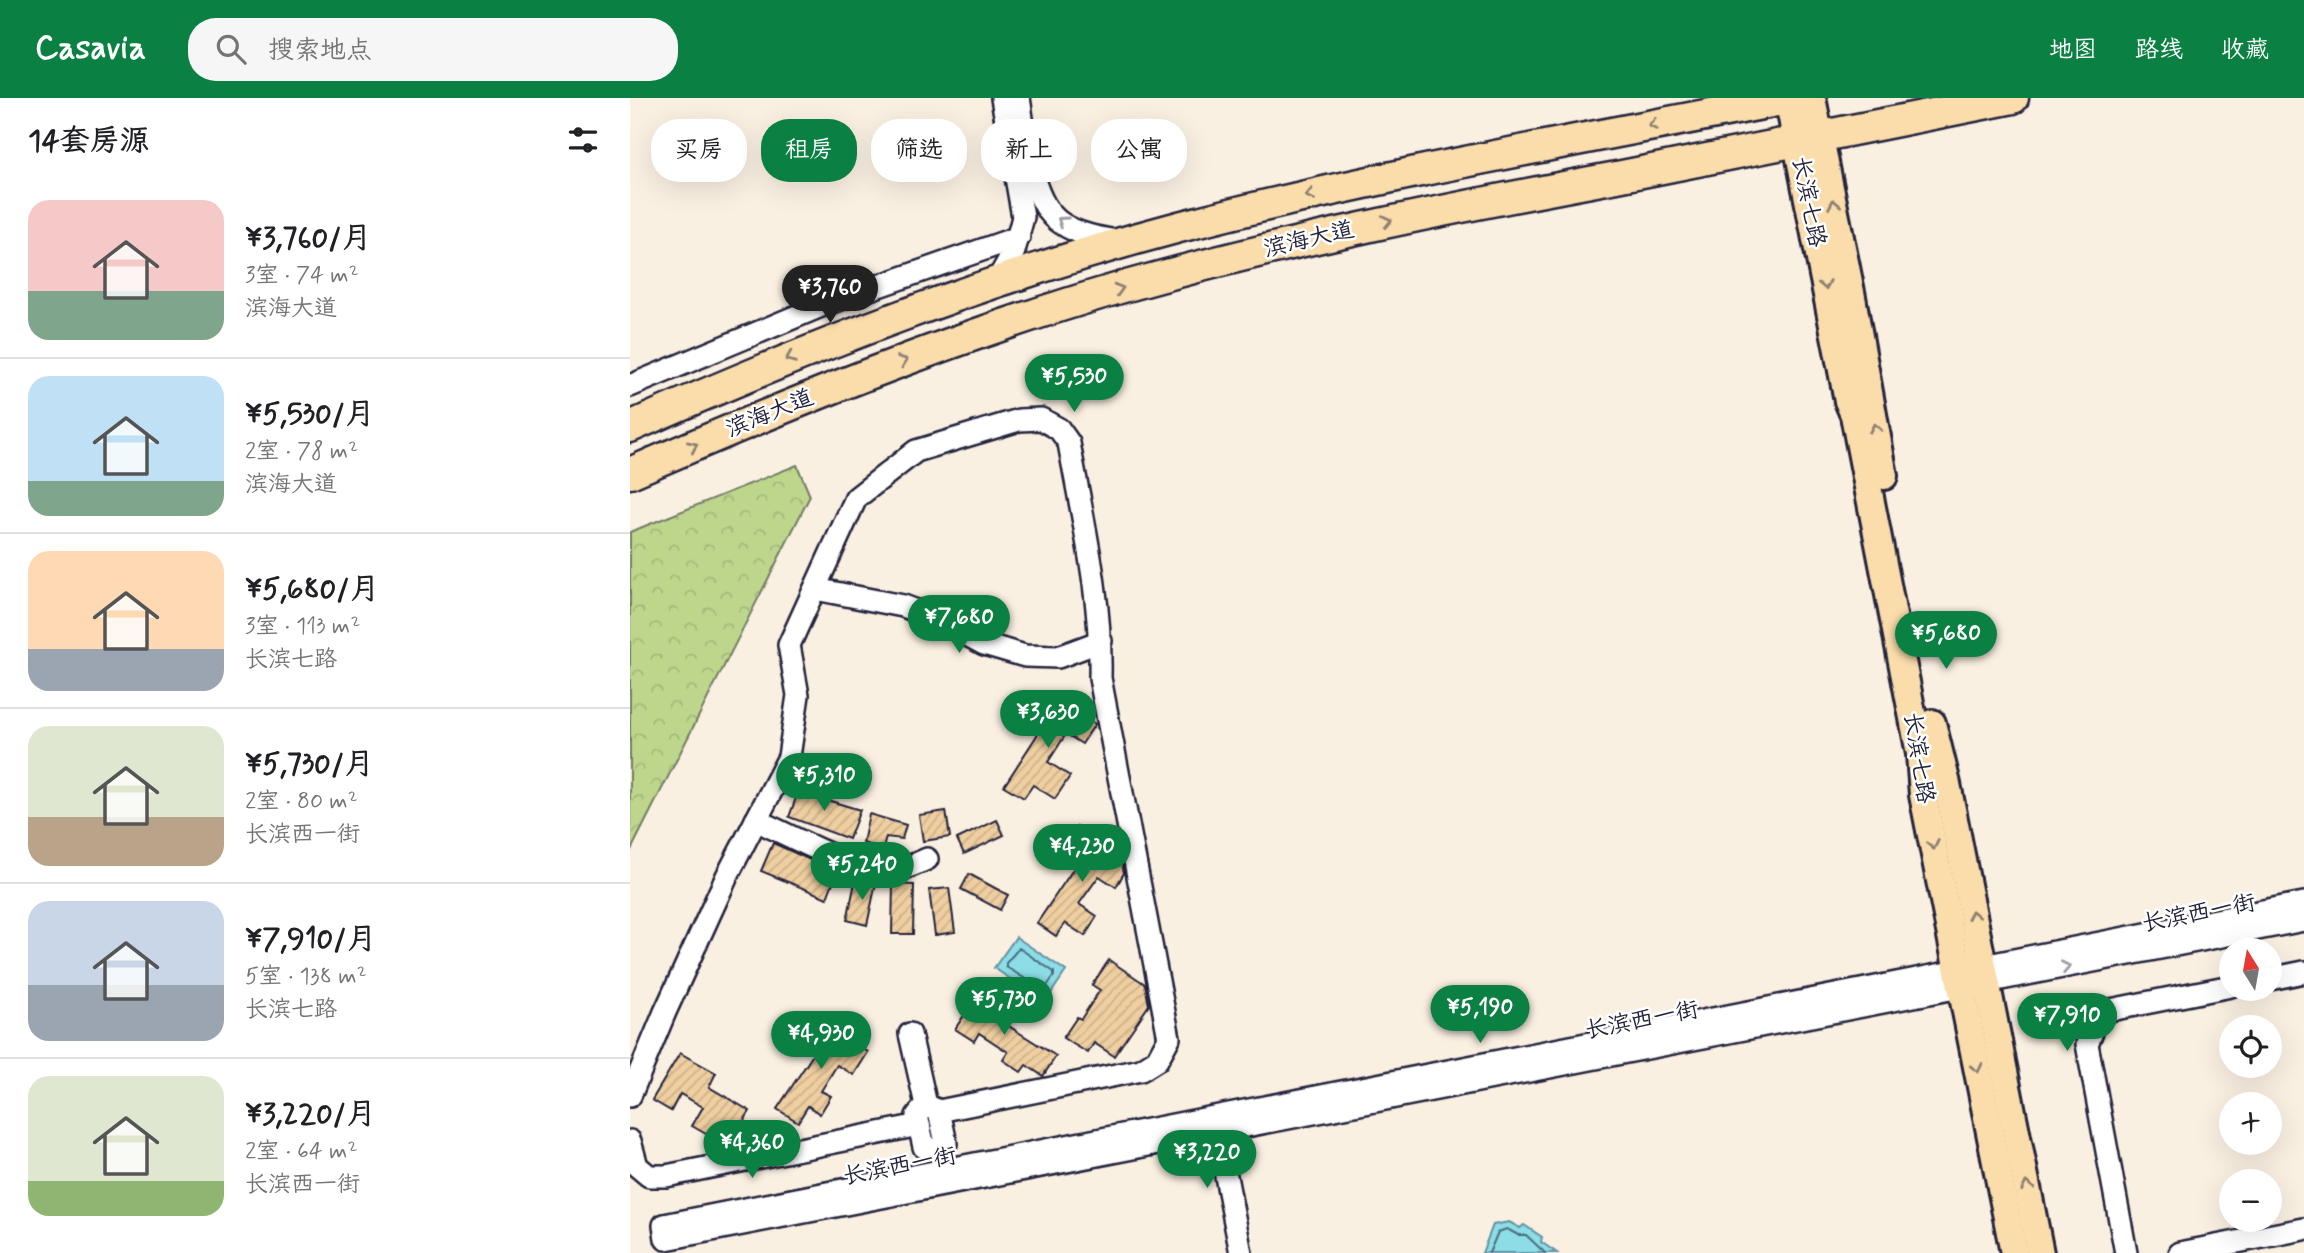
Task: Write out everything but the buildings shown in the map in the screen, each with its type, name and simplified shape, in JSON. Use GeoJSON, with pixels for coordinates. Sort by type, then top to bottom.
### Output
{"type":"FeatureCollection","features":[{"type":"Feature","properties":{"kind":"highway","name":"滨海大道"},"geometry":{"type":"LineString","coordinates":[[630,427],[844,337],[996,283],[1126,242],[1351,185],[1789,98]]}},
{"type":"Feature","properties":{"kind":"highway","name":"滨海大道"},"geometry":{"type":"LineString","coordinates":[[630,473],[734,428],[927,352],[1024,318],[1123,288],[1354,229],[2014,98]]}},
{"type":"Feature","properties":{"kind":"main road","name":"长滨七路"},"geometry":{"type":"LineString","coordinates":[[1789,98],[1808,139]]}},
{"type":"Feature","properties":{"kind":"main road","name":"长滨七路"},"geometry":{"type":"LineString","coordinates":[[1812,98],[1808,139],[1848,401],[1854,415],[1920,754],[1923,795],[1972,977],[2040,1253]]}},
{"type":"Feature","properties":{"kind":"main road","name":"长滨七路"},"geometry":{"type":"LineString","coordinates":[[1972,977],[2014,1253]]}},
{"type":"Feature","properties":{"kind":"street"},"geometry":{"type":"LineString","coordinates":[[996,283],[1014,251],[1023,217],[1020,187],[1002,98]]}},
{"type":"Feature","properties":{"kind":"street"},"geometry":{"type":"LineString","coordinates":[[1019,98],[1035,183],[1046,208],[1060,223],[1078,231],[1096,238],[1126,242]]}},
{"type":"Feature","properties":{"kind":"street"},"geometry":{"type":"LineString","coordinates":[[630,386],[821,306],[1019,237]]}},
{"type":"Feature","properties":{"kind":"street"},"geometry":{"type":"LineString","coordinates":[[630,1097],[665,1012],[716,901],[789,757],[798,695],[789,645],[856,498],[916,452],[1019,420],[1041,419],[1059,429],[1069,443],[1095,585],[1101,641],[1100,678],[1169,1038],[1157,1060],[1141,1070],[928,1114],[666,1176],[649,1176],[637,1166],[630,1141]]}},
{"type":"Feature","properties":{"kind":"street"},"geometry":{"type":"LineString","coordinates":[[815,589],[903,606],[935,618],[984,644],[1025,656],[1058,657],[1101,641]]}},
{"type":"Feature","properties":{"kind":"street"},"geometry":{"type":"LineString","coordinates":[[757,820],[841,859],[881,872],[904,869],[927,859]]}},
{"type":"Feature","properties":{"kind":"street","name":"长滨西一街"},"geometry":{"type":"LineString","coordinates":[[1216,1125],[941,1171],[664,1225],[666,1239],[1216,1125],[1972,977],[2304,904]]}},
{"type":"Feature","properties":{"kind":"street","name":"长滨西一街"},"geometry":{"type":"LineString","coordinates":[[1972,977],[2304,920]]}},
{"type":"Feature","properties":{"kind":"street"},"geometry":{"type":"LineString","coordinates":[[2282,977],[2304,972]]}},
{"type":"Feature","properties":{"kind":"street"},"geometry":{"type":"LineString","coordinates":[[2126,1253],[2087,1044],[2100,1012],[2219,988]]}},
{"type":"Feature","properties":{"kind":"street"},"geometry":{"type":"LineString","coordinates":[[911,1034],[928,1114],[946,1143],[936,1150],[941,1171]]}},
{"type":"Feature","properties":{"kind":"street"},"geometry":{"type":"LineString","coordinates":[[1216,1125],[1241,1253]]}},
{"type":"Feature","properties":{"kind":"street"},"geometry":{"type":"LineString","coordinates":[[2180,1253],[2304,1229]]}},
{"type":"Feature","properties":{"kind":"green space"},"geometry":{"type":"Polygon","coordinates":[[[797,465],[810,496],[630,852],[630,532],[797,465]]]}},
{"type":"Feature","properties":{"kind":"water"},"geometry":{"type":"Polygon","coordinates":[[[1016,937],[1066,971],[1045,1002],[994,968],[1016,937]]]}},
{"type":"Feature","properties":{"kind":"water"},"geometry":{"type":"Polygon","coordinates":[[[1509,1222],[1520,1228],[1524,1225],[1542,1237],[1541,1242],[1557,1253],[1482,1253],[1493,1225],[1509,1222]]]}}]}
